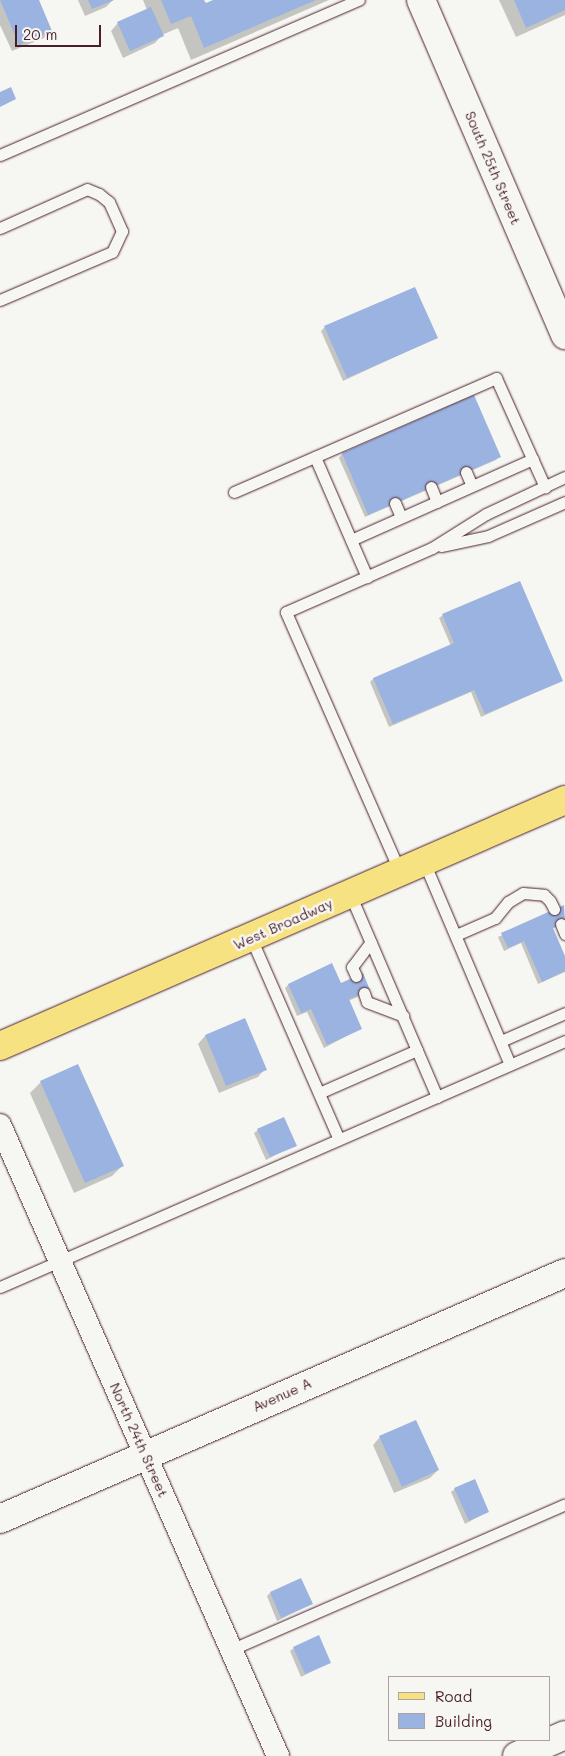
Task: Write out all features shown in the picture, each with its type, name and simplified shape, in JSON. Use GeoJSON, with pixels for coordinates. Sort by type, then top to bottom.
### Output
{"type":"FeatureCollection","features":[{"type":"Feature","properties":{"kind":"main road","name":"West Broadway"},"geometry":{"type":"LineString","coordinates":[[0,1046],[565,800]]}},
{"type":"Feature","properties":{"kind":"street","name":"South 25th Street"},"geometry":{"type":"LineString","coordinates":[[421,0],[565,335]]}},
{"type":"Feature","properties":{"kind":"street","name":"North 24th Street"},"geometry":{"type":"LineString","coordinates":[[0,1125],[278,1756]]}},
{"type":"Feature","properties":{"kind":"street","name":"Avenue A"},"geometry":{"type":"LineString","coordinates":[[0,1519],[565,1272]]}},
{"type":"Feature","properties":{"kind":"street"},"geometry":{"type":"LineString","coordinates":[[516,1756],[565,1735]]}},
{"type":"Feature","properties":{"kind":"lane"},"geometry":{"type":"LineString","coordinates":[[0,155],[359,0]]}},
{"type":"Feature","properties":{"kind":"lane"},"geometry":{"type":"LineString","coordinates":[[0,228],[87,189],[99,194],[110,202],[122,231],[112,252],[0,300]]}},
{"type":"Feature","properties":{"kind":"lane"},"geometry":{"type":"LineString","coordinates":[[234,492],[315,457],[366,439],[436,408],[496,378],[544,487]]}},
{"type":"Feature","properties":{"kind":"lane"},"geometry":{"type":"LineString","coordinates":[[315,457],[367,577]]}},
{"type":"Feature","properties":{"kind":"lane"},"geometry":{"type":"LineString","coordinates":[[351,540],[533,459]]}},
{"type":"Feature","properties":{"kind":"lane"},"geometry":{"type":"LineString","coordinates":[[466,472],[472,486]]}},
{"type":"Feature","properties":{"kind":"lane"},"geometry":{"type":"LineString","coordinates":[[510,1065],[456,935],[412,867],[286,612],[432,548],[486,514],[565,477]]}},
{"type":"Feature","properties":{"kind":"lane"},"geometry":{"type":"LineString","coordinates":[[431,487],[438,502]]}},
{"type":"Feature","properties":{"kind":"lane"},"geometry":{"type":"LineString","coordinates":[[432,548],[488,536],[565,502]]}},
{"type":"Feature","properties":{"kind":"lane"},"geometry":{"type":"LineString","coordinates":[[395,504],[401,517]]}},
{"type":"Feature","properties":{"kind":"lane"},"geometry":{"type":"LineString","coordinates":[[456,935],[495,918],[508,902],[523,893],[544,895],[554,910]]}},
{"type":"Feature","properties":{"kind":"lane"},"geometry":{"type":"LineString","coordinates":[[350,894],[437,1097]]}},
{"type":"Feature","properties":{"kind":"lane"},"geometry":{"type":"LineString","coordinates":[[251,938],[340,1139]]}},
{"type":"Feature","properties":{"kind":"lane"},"geometry":{"type":"LineString","coordinates":[[356,976],[352,966],[371,942]]}},
{"type":"Feature","properties":{"kind":"lane"},"geometry":{"type":"LineString","coordinates":[[364,993],[368,1002],[403,1016]]}},
{"type":"Feature","properties":{"kind":"lane"},"geometry":{"type":"LineString","coordinates":[[501,1041],[565,1013]]}},
{"type":"Feature","properties":{"kind":"lane"},"geometry":{"type":"LineString","coordinates":[[0,1287],[565,1041]]}},
{"type":"Feature","properties":{"kind":"lane"},"geometry":{"type":"LineString","coordinates":[[319,1093],[417,1050]]}},
{"type":"Feature","properties":{"kind":"lane"},"geometry":{"type":"LineString","coordinates":[[230,1650],[565,1504]]}},
{"type":"Feature","properties":{"kind":"building"},"geometry":{"type":"Polygon","coordinates":[[[0,0],[39,0],[52,31],[19,45],[0,0]]]}},
{"type":"Feature","properties":{"kind":"building"},"geometry":{"type":"Polygon","coordinates":[[[88,0],[114,0],[92,9],[88,0]]]}},
{"type":"Feature","properties":{"kind":"building"},"geometry":{"type":"Polygon","coordinates":[[[161,0],[204,0],[206,3],[213,0],[316,0],[204,48],[191,16],[171,24],[161,0]]]}},
{"type":"Feature","properties":{"kind":"building"},"geometry":{"type":"Polygon","coordinates":[[[514,0],[565,0],[565,10],[526,28],[514,0]]]}},
{"type":"Feature","properties":{"kind":"building"},"geometry":{"type":"Polygon","coordinates":[[[151,7],[164,36],[130,51],[117,22],[151,7]]]}},
{"type":"Feature","properties":{"kind":"building"},"geometry":{"type":"Polygon","coordinates":[[[11,87],[16,99],[0,107],[0,92],[11,87]]]}},
{"type":"Feature","properties":{"kind":"building"},"geometry":{"type":"Polygon","coordinates":[[[415,287],[438,338],[347,378],[324,326],[415,287]]]}},
{"type":"Feature","properties":{"kind":"building"},"geometry":{"type":"Polygon","coordinates":[[[474,395],[501,457],[368,515],[342,453],[474,395]]]}},
{"type":"Feature","properties":{"kind":"building"},"geometry":{"type":"Polygon","coordinates":[[[520,581],[563,681],[485,714],[474,690],[393,724],[373,678],[454,643],[442,614],[520,581]]]}},
{"type":"Feature","properties":{"kind":"building"},"geometry":{"type":"Polygon","coordinates":[[[564,905],[565,922],[553,928],[565,956],[565,971],[542,982],[524,941],[508,948],[501,933],[564,905]]]}},
{"type":"Feature","properties":{"kind":"building"},"geometry":{"type":"Polygon","coordinates":[[[332,963],[341,983],[363,973],[370,990],[349,999],[362,1029],[327,1045],[311,1009],[301,1013],[288,984],[332,963]]]}},
{"type":"Feature","properties":{"kind":"building"},"geometry":{"type":"Polygon","coordinates":[[[245,1018],[267,1070],[226,1086],[205,1035],[245,1018]]]}},
{"type":"Feature","properties":{"kind":"building"},"geometry":{"type":"Polygon","coordinates":[[[78,1064],[124,1166],[85,1183],[40,1081],[78,1064]]]}},
{"type":"Feature","properties":{"kind":"building"},"geometry":{"type":"Polygon","coordinates":[[[284,1117],[297,1146],[270,1157],[257,1129],[284,1117]]]}},
{"type":"Feature","properties":{"kind":"building"},"geometry":{"type":"Polygon","coordinates":[[[416,1420],[439,1470],[402,1487],[379,1436],[416,1420]]]}},
{"type":"Feature","properties":{"kind":"building"},"geometry":{"type":"Polygon","coordinates":[[[475,1479],[489,1512],[469,1521],[454,1488],[475,1479]]]}},
{"type":"Feature","properties":{"kind":"building"},"geometry":{"type":"Polygon","coordinates":[[[301,1578],[313,1604],[281,1618],[270,1592],[301,1578]]]}},
{"type":"Feature","properties":{"kind":"building"},"geometry":{"type":"Polygon","coordinates":[[[319,1635],[331,1663],[305,1674],[293,1647],[319,1635]]]}}]}
